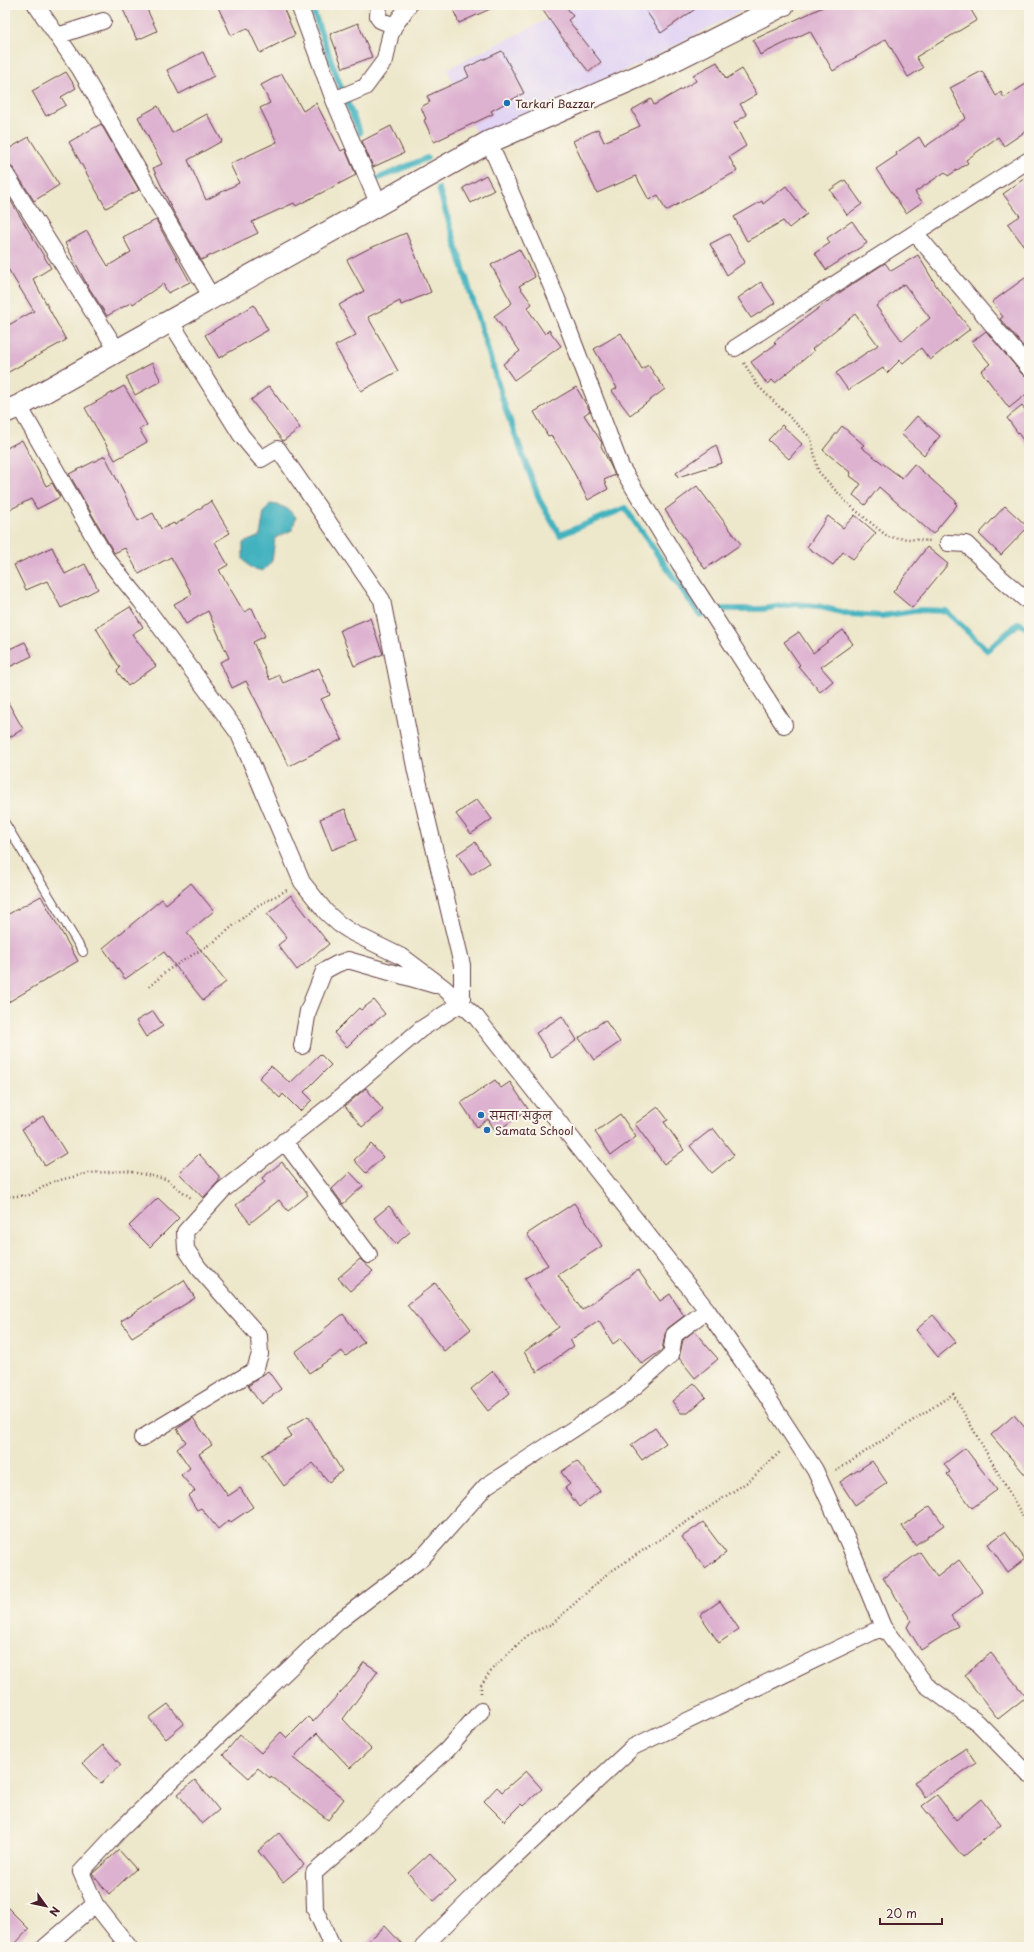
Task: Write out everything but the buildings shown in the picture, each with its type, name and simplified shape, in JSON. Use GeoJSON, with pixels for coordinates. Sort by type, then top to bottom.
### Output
{"type":"FeatureCollection","features":[{"type":"Feature","properties":{"kind":"main road"},"geometry":{"type":"LineString","coordinates":[[12,409],[379,205],[489,142],[662,66],[783,5]]}},
{"type":"Feature","properties":{"kind":"street"},"geometry":{"type":"LineString","coordinates":[[36,5],[80,69],[212,298]]}},
{"type":"Feature","properties":{"kind":"street"},"geometry":{"type":"LineString","coordinates":[[299,5],[335,100],[379,205]]}},
{"type":"Feature","properties":{"kind":"street"},"geometry":{"type":"LineString","coordinates":[[379,5],[378,12],[380,20],[394,26]]}},
{"type":"Feature","properties":{"kind":"street"},"geometry":{"type":"LineString","coordinates":[[335,100],[365,87],[385,60],[390,36],[394,26],[409,5]]}},
{"type":"Feature","properties":{"kind":"street"},"geometry":{"type":"LineString","coordinates":[[57,36],[103,21]]}},
{"type":"Feature","properties":{"kind":"street"},"geometry":{"type":"LineString","coordinates":[[489,142],[556,299],[621,467],[703,600],[784,725]]}},
{"type":"Feature","properties":{"kind":"street"},"geometry":{"type":"LineString","coordinates":[[735,348],[916,234],[1029,160]]}},
{"type":"Feature","properties":{"kind":"street"},"geometry":{"type":"LineString","coordinates":[[5,172],[117,350]]}},
{"type":"Feature","properties":{"kind":"street"},"geometry":{"type":"LineString","coordinates":[[916,234],[1029,368]]}},
{"type":"Feature","properties":{"kind":"street"},"geometry":{"type":"LineString","coordinates":[[170,321],[241,435],[261,459],[278,449],[382,600],[416,772],[462,965],[462,1003]]}},
{"type":"Feature","properties":{"kind":"street"},"geometry":{"type":"LineString","coordinates":[[12,409],[106,558],[146,607],[239,734],[302,882],[326,912],[339,924],[353,933],[404,958],[444,988],[476,1017],[707,1310],[794,1438],[820,1481],[849,1544],[883,1627],[926,1684],[978,1723],[1029,1775]]}},
{"type":"Feature","properties":{"kind":"street"},"geometry":{"type":"LineString","coordinates":[[948,543],[966,544],[1025,599],[1029,596]]}},
{"type":"Feature","properties":{"kind":"street"},"geometry":{"type":"LineString","coordinates":[[302,1046],[308,1010],[324,971],[336,964],[348,960],[444,988]]}},
{"type":"Feature","properties":{"kind":"street"},"geometry":{"type":"LineString","coordinates":[[142,1438],[256,1370],[260,1354],[259,1336],[198,1267],[186,1249],[185,1232],[204,1208],[223,1190],[335,1102],[421,1029],[462,1003]]}},
{"type":"Feature","properties":{"kind":"street"},"geometry":{"type":"LineString","coordinates":[[284,1141],[370,1255]]}},
{"type":"Feature","properties":{"kind":"street"},"geometry":{"type":"LineString","coordinates":[[129,1947],[95,1904],[81,1872],[120,1830],[338,1622],[422,1558],[486,1486],[624,1396],[671,1355],[674,1335],[707,1310]]}},
{"type":"Feature","properties":{"kind":"street"},"geometry":{"type":"LineString","coordinates":[[423,1947],[487,1883],[633,1746],[883,1627]]}},
{"type":"Feature","properties":{"kind":"street"},"geometry":{"type":"LineString","coordinates":[[331,1946],[315,1908],[314,1873],[355,1837],[396,1796],[447,1750],[481,1711]]}},
{"type":"Feature","properties":{"kind":"street"},"geometry":{"type":"LineString","coordinates":[[45,1947],[95,1904]]}},
{"type":"Feature","properties":{"kind":"lane"},"geometry":{"type":"LineString","coordinates":[[5,823],[83,952]]}},
{"type":"Feature","properties":{"kind":"path"},"geometry":{"type":"LineString","coordinates":[[735,348],[757,385],[811,438],[818,471],[847,503],[888,537],[948,543]]}},
{"type":"Feature","properties":{"kind":"path"},"geometry":{"type":"LineString","coordinates":[[148,987],[168,970],[215,942],[257,906],[302,882]]}},
{"type":"Feature","properties":{"kind":"path"},"geometry":{"type":"LineString","coordinates":[[5,1197],[29,1195],[52,1182],[89,1173],[127,1171],[166,1179],[204,1208]]}},
{"type":"Feature","properties":{"kind":"path"},"geometry":{"type":"LineString","coordinates":[[820,1481],[954,1394],[1029,1527]]}},
{"type":"Feature","properties":{"kind":"path"},"geometry":{"type":"LineString","coordinates":[[481,1711],[481,1685],[495,1666],[529,1634],[552,1624],[607,1574],[748,1481],[794,1438]]}},
{"type":"Feature","properties":{"kind":"shaded area","name":"Tarkari Bazzar"},"geometry":{"type":"Polygon","coordinates":[[[576,5],[753,5],[639,64],[477,136],[447,69],[576,5]]]}},
{"type":"Feature","properties":{"kind":"water"},"geometry":{"type":"Polygon","coordinates":[[[270,504],[278,505],[290,511],[296,517],[292,530],[275,538],[272,561],[263,571],[251,568],[243,559],[243,543],[260,536],[264,512],[270,504]]]}},
{"type":"Feature","properties":{"kind":"waterway"},"geometry":{"type":"LineString","coordinates":[[311,5],[340,85],[360,133]]}},
{"type":"Feature","properties":{"kind":"waterway"},"geometry":{"type":"LineString","coordinates":[[379,178],[427,158]]}},
{"type":"Feature","properties":{"kind":"waterway"},"geometry":{"type":"LineString","coordinates":[[439,189],[506,410],[540,501],[560,535],[625,508],[700,615],[720,609],[762,609],[795,604],[817,606],[849,614],[882,616],[920,610],[946,611],[987,650],[1019,623],[1029,629]]}},
{"type":"Feature","properties":{"kind":"place","name":"Tarkari Bazzar"},"geometry":{"type":"Point","coordinates":[507,103]}},
{"type":"Feature","properties":{"kind":"place","name":"समता सकुल"},"geometry":{"type":"Point","coordinates":[481,1115]}},
{"type":"Feature","properties":{"kind":"place","name":"Samata School"},"geometry":{"type":"Point","coordinates":[487,1130]}}]}
